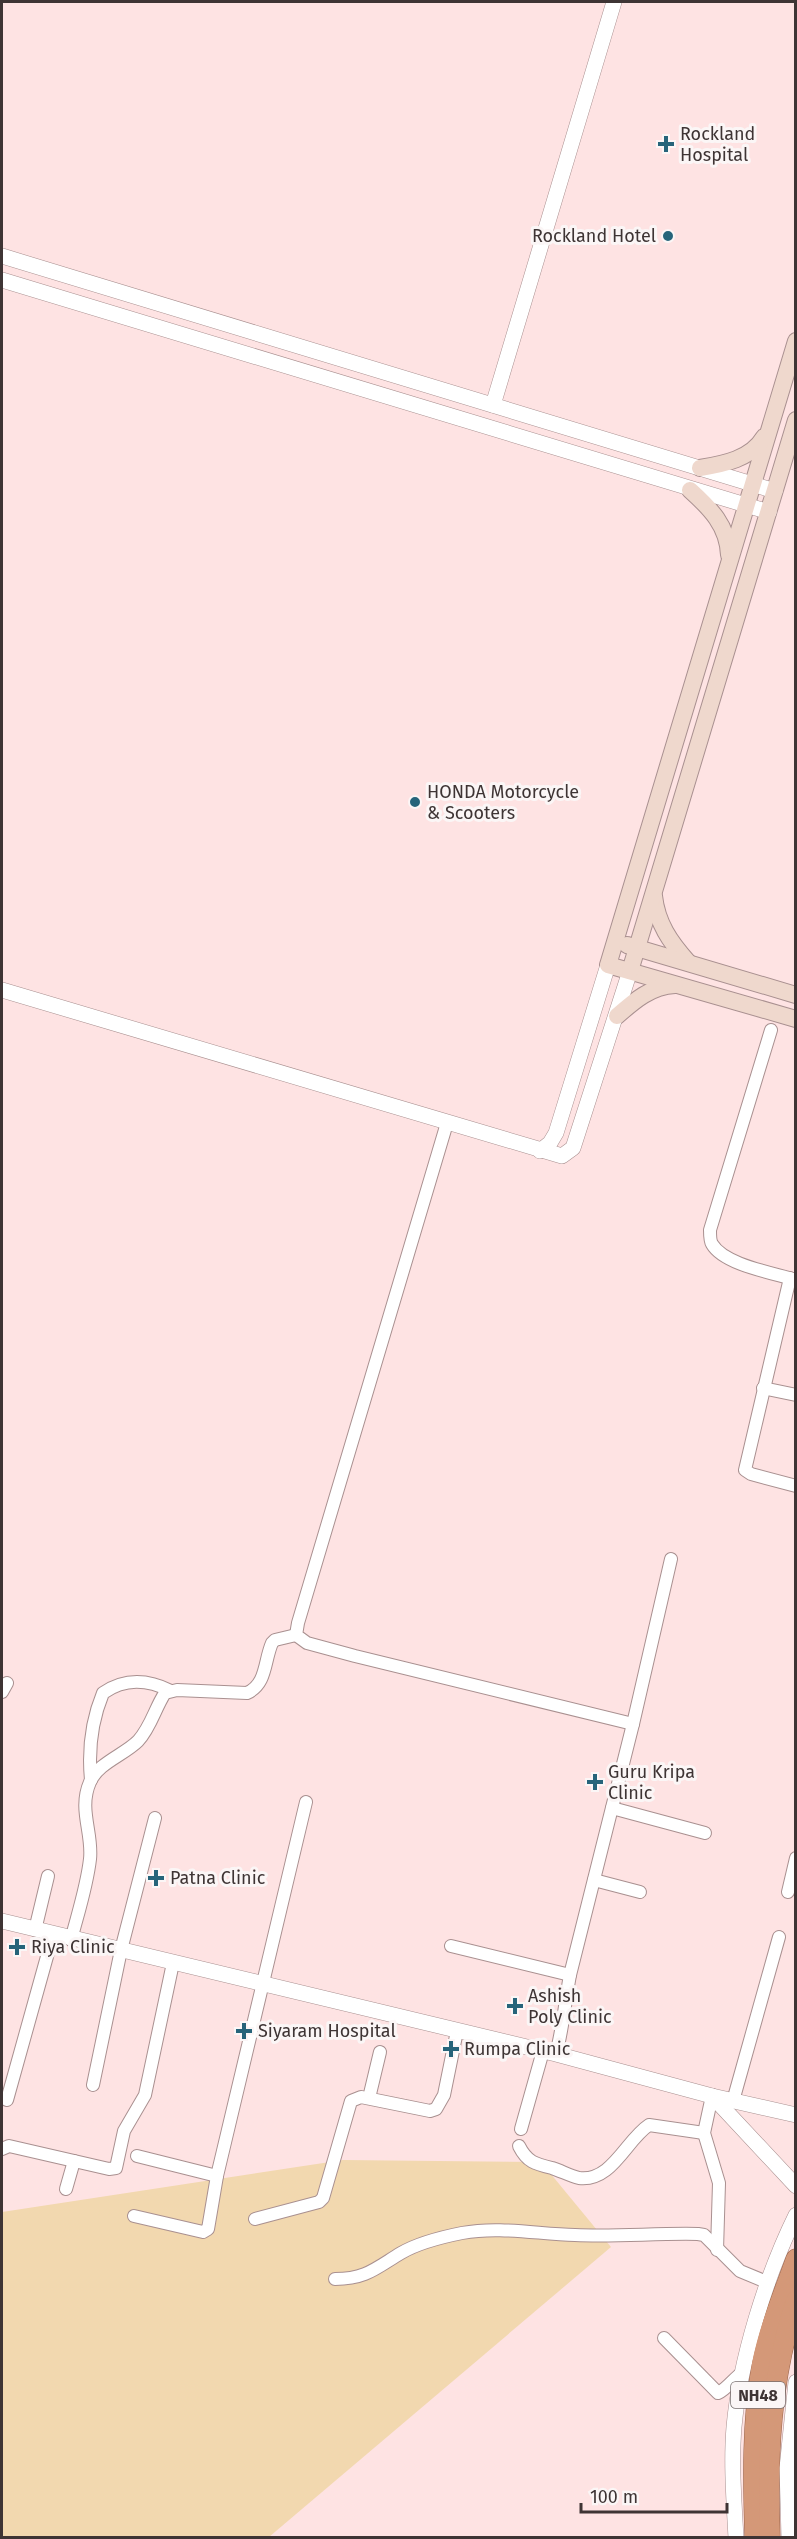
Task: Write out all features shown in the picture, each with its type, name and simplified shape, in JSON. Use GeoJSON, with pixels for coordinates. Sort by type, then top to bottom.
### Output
{"type":"FeatureCollection","features":[{"type":"Feature","properties":{"kind":"highway","name":"NH48"},"geometry":{"type":"LineString","coordinates":[[755,2538],[753,2479],[757,2402],[762,2363],[770,2330],[795,2259]]}},
{"type":"Feature","properties":{"kind":"highway","name":"NH48"},"geometry":{"type":"LineString","coordinates":[[770,2538],[768,2479],[773,2401],[790,2335],[795,2301]]}},
{"type":"Feature","properties":{"kind":"main road"},"geometry":{"type":"LineString","coordinates":[[795,341],[609,965],[795,1019]]}},
{"type":"Feature","properties":{"kind":"main road"},"geometry":{"type":"LineString","coordinates":[[630,971],[795,420]]}},
{"type":"Feature","properties":{"kind":"main road"},"geometry":{"type":"LineString","coordinates":[[700,468],[725,464],[750,453],[761,443],[769,429]]}},
{"type":"Feature","properties":{"kind":"main road"},"geometry":{"type":"LineString","coordinates":[[690,490],[708,506],[721,524],[729,544],[729,561]]}},
{"type":"Feature","properties":{"kind":"main road"},"geometry":{"type":"LineString","coordinates":[[654,892],[656,910],[664,930],[673,947],[690,963]]}},
{"type":"Feature","properties":{"kind":"main road"},"geometry":{"type":"LineString","coordinates":[[615,941],[795,995]]}},
{"type":"Feature","properties":{"kind":"main road"},"geometry":{"type":"LineString","coordinates":[[616,1016],[644,994],[663,986],[679,985]]}},
{"type":"Feature","properties":{"kind":"main road"},"geometry":{"type":"LineString","coordinates":[[769,1011],[774,989]]}},
{"type":"Feature","properties":{"kind":"street"},"geometry":{"type":"LineString","coordinates":[[493,405],[614,2]]}},
{"type":"Feature","properties":{"kind":"street"},"geometry":{"type":"LineString","coordinates":[[2,256],[775,491]]}},
{"type":"Feature","properties":{"kind":"street"},"geometry":{"type":"LineString","coordinates":[[2,280],[768,512]]}},
{"type":"Feature","properties":{"kind":"street"},"geometry":{"type":"LineString","coordinates":[[540,1151],[550,1143],[556,1132],[609,965]]}},
{"type":"Feature","properties":{"kind":"street"},"geometry":{"type":"LineString","coordinates":[[2,990],[562,1156],[573,1148],[630,971]]}},
{"type":"Feature","properties":{"kind":"street"},"geometry":{"type":"LineString","coordinates":[[771,1030],[710,1230],[712,1244],[725,1256],[745,1265],[793,1279],[763,1388],[745,1470],[751,1474],[795,1486]]}},
{"type":"Feature","properties":{"kind":"street"},"geometry":{"type":"LineString","coordinates":[[447,1123],[302,1608],[296,1630],[297,1635],[307,1643],[378,1662],[633,1724]]}},
{"type":"Feature","properties":{"kind":"street"},"geometry":{"type":"LineString","coordinates":[[763,1388],[795,1395]]}},
{"type":"Feature","properties":{"kind":"street"},"geometry":{"type":"LineString","coordinates":[[521,2129],[549,2053],[562,2031],[563,2007],[570,1975],[633,1724],[671,1559]]}},
{"type":"Feature","properties":{"kind":"street"},"geometry":{"type":"LineString","coordinates":[[71,1940],[91,1857],[85,1798],[91,1780],[90,1740],[103,1693],[115,1685],[138,1680],[155,1683],[171,1691],[247,1693],[260,1683],[272,1643],[275,1640],[297,1635]]}},
{"type":"Feature","properties":{"kind":"street"},"geometry":{"type":"LineString","coordinates":[[91,1780],[101,1769],[139,1740],[148,1729],[161,1699],[171,1691]]}},
{"type":"Feature","properties":{"kind":"street"},"geometry":{"type":"LineString","coordinates":[[134,2216],[206,2232],[217,2176],[306,1802]]}},
{"type":"Feature","properties":{"kind":"street"},"geometry":{"type":"LineString","coordinates":[[612,1808],[705,1833]]}},
{"type":"Feature","properties":{"kind":"street"},"geometry":{"type":"LineString","coordinates":[[93,2085],[121,1950],[155,1818]]}},
{"type":"Feature","properties":{"kind":"street"},"geometry":{"type":"LineString","coordinates":[[788,1892],[795,1858]]}},
{"type":"Feature","properties":{"kind":"street"},"geometry":{"type":"LineString","coordinates":[[35,1930],[48,1876]]}},
{"type":"Feature","properties":{"kind":"street"},"geometry":{"type":"LineString","coordinates":[[594,1880],[640,1892]]}},
{"type":"Feature","properties":{"kind":"street"},"geometry":{"type":"LineString","coordinates":[[2,1925],[35,1930],[121,1950],[795,2115]]}},
{"type":"Feature","properties":{"kind":"street"},"geometry":{"type":"LineString","coordinates":[[7,2100],[53,1935]]}},
{"type":"Feature","properties":{"kind":"street"},"geometry":{"type":"LineString","coordinates":[[734,2101],[779,1937]]}},
{"type":"Feature","properties":{"kind":"street"},"geometry":{"type":"LineString","coordinates":[[451,1946],[570,1975]]}},
{"type":"Feature","properties":{"kind":"street"},"geometry":{"type":"LineString","coordinates":[[2,2149],[9,2146],[112,2170],[118,2164],[124,2131],[145,2095],[173,1963]]}},
{"type":"Feature","properties":{"kind":"street"},"geometry":{"type":"LineString","coordinates":[[255,2219],[319,2202],[323,2198],[351,2101],[361,2097],[430,2111],[436,2109],[444,2095],[457,2031]]}},
{"type":"Feature","properties":{"kind":"street"},"geometry":{"type":"LineString","coordinates":[[369,2098],[380,2052]]}},
{"type":"Feature","properties":{"kind":"street"},"geometry":{"type":"LineString","coordinates":[[712,2096],[704,2133],[719,2183],[717,2250]]}},
{"type":"Feature","properties":{"kind":"street"},"geometry":{"type":"LineString","coordinates":[[712,2096],[795,2186]]}},
{"type":"Feature","properties":{"kind":"street"},"geometry":{"type":"LineString","coordinates":[[519,2146],[525,2158],[580,2178],[594,2176],[607,2169],[623,2153],[638,2132],[649,2125],[704,2133]]}},
{"type":"Feature","properties":{"kind":"street"},"geometry":{"type":"LineString","coordinates":[[137,2156],[217,2176]]}},
{"type":"Feature","properties":{"kind":"street"},"geometry":{"type":"LineString","coordinates":[[66,2189],[74,2161]]}},
{"type":"Feature","properties":{"kind":"street"},"geometry":{"type":"LineString","coordinates":[[736,2538],[734,2428],[743,2372],[780,2247],[795,2215]]}},
{"type":"Feature","properties":{"kind":"street"},"geometry":{"type":"LineString","coordinates":[[335,2279],[368,2275],[402,2253],[434,2240],[483,2229],[577,2235],[655,2233],[704,2235],[740,2271],[769,2283]]}},
{"type":"Feature","properties":{"kind":"street"},"geometry":{"type":"LineString","coordinates":[[664,2338],[718,2393],[743,2372]]}},
{"type":"Feature","properties":{"kind":"street"},"geometry":{"type":"LineString","coordinates":[[789,2538],[787,2468],[795,2382]]}},
{"type":"Feature","properties":{"kind":"shaded area"},"geometry":{"type":"Polygon","coordinates":[[[343,2160],[541,2162],[611,2247],[269,2537],[2,2538],[2,2212],[343,2160]]]}},
{"type":"Feature","properties":{"kind":"place","name":"Rockland Hospital"},"geometry":{"type":"Point","coordinates":[666,144]}},
{"type":"Feature","properties":{"kind":"place","name":"Rockland Hotel"},"geometry":{"type":"Point","coordinates":[668,236]}},
{"type":"Feature","properties":{"kind":"place","name":"HONDA Motorcycle & Scooters"},"geometry":{"type":"Point","coordinates":[415,802]}},
{"type":"Feature","properties":{"kind":"place","name":"Guru Kripa Clinic"},"geometry":{"type":"Point","coordinates":[595,1782]}},
{"type":"Feature","properties":{"kind":"place","name":"Patna Clinic"},"geometry":{"type":"Point","coordinates":[156,1878]}},
{"type":"Feature","properties":{"kind":"place","name":"Riya Clinic"},"geometry":{"type":"Point","coordinates":[17,1947]}},
{"type":"Feature","properties":{"kind":"place","name":"Ashish Poly Clinic"},"geometry":{"type":"Point","coordinates":[515,2006]}},
{"type":"Feature","properties":{"kind":"place","name":"Siyaram Hospital"},"geometry":{"type":"Point","coordinates":[244,2031]}},
{"type":"Feature","properties":{"kind":"place","name":"Rumpa Clinic"},"geometry":{"type":"Point","coordinates":[451,2049]}}]}
